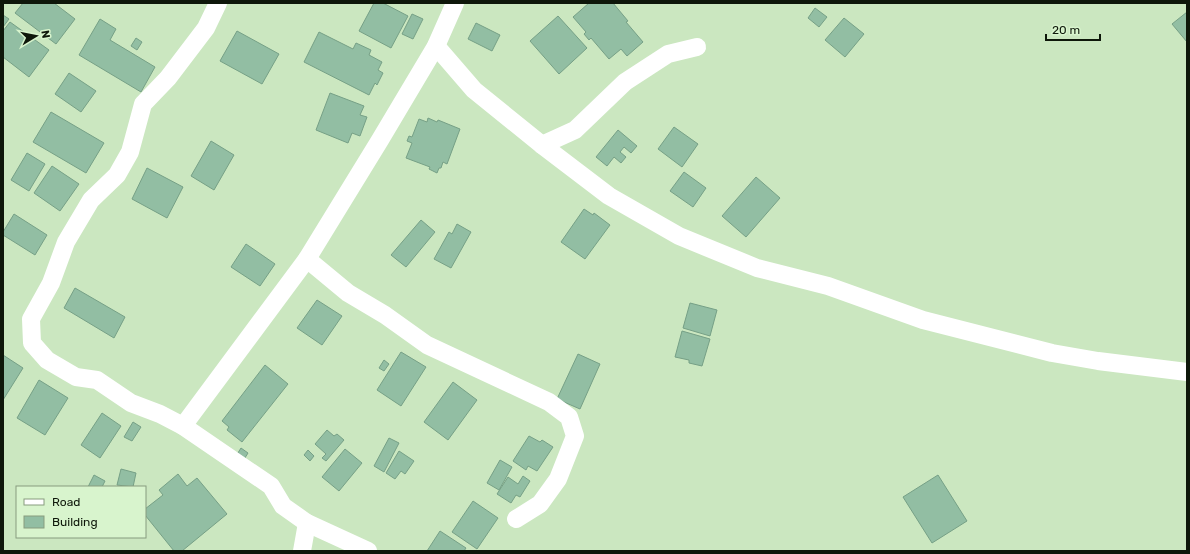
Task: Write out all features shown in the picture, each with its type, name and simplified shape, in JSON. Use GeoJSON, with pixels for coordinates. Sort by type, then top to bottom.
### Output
{"type":"FeatureCollection","features":[{"type":"Feature","properties":{"kind":"street"},"geometry":{"type":"LineString","coordinates":[[218,3],[206,28],[168,78],[143,104],[130,152],[117,176],[91,200],[70,236],[51,283],[31,319],[32,343],[47,360],[76,377],[97,380],[131,403],[160,414],[183,426],[271,486],[283,506],[307,523],[368,551]]}},
{"type":"Feature","properties":{"kind":"street"},"geometry":{"type":"LineString","coordinates":[[183,426],[307,259],[436,46],[455,3]]}},
{"type":"Feature","properties":{"kind":"street"},"geometry":{"type":"LineString","coordinates":[[436,46],[474,90],[542,145],[609,196],[672,232],[757,268],[828,286],[923,320],[1052,353],[1098,361],[1187,372]]}},
{"type":"Feature","properties":{"kind":"street"},"geometry":{"type":"LineString","coordinates":[[542,145],[575,130],[625,82],[668,54],[697,47]]}},
{"type":"Feature","properties":{"kind":"street"},"geometry":{"type":"LineString","coordinates":[[307,259],[348,292],[385,315],[427,345],[549,402],[569,417],[575,436],[558,479],[540,504],[516,520]]}},
{"type":"Feature","properties":{"kind":"street"},"geometry":{"type":"LineString","coordinates":[[302,551],[307,523]]}},
{"type":"Feature","properties":{"kind":"building"},"geometry":{"type":"Polygon","coordinates":[[[23,3],[54,3],[75,19],[56,44],[15,13],[23,3]]]}},
{"type":"Feature","properties":{"kind":"building"},"geometry":{"type":"Polygon","coordinates":[[[374,3],[383,3],[408,16],[391,48],[359,31],[374,3]]]}},
{"type":"Feature","properties":{"kind":"building"},"geometry":{"type":"Polygon","coordinates":[[[589,3],[613,3],[628,21],[626,22],[643,42],[627,56],[621,49],[609,59],[591,38],[589,40],[584,34],[586,32],[573,17],[589,3]]]}},
{"type":"Feature","properties":{"kind":"building"},"geometry":{"type":"Polygon","coordinates":[[[815,8],[827,17],[819,27],[808,18],[815,8]]]}},
{"type":"Feature","properties":{"kind":"building"},"geometry":{"type":"Polygon","coordinates":[[[1187,12],[1187,42],[1172,24],[1187,12]]]}},
{"type":"Feature","properties":{"kind":"building"},"geometry":{"type":"Polygon","coordinates":[[[412,14],[423,19],[413,39],[402,34],[412,14]]]}},
{"type":"Feature","properties":{"kind":"building"},"geometry":{"type":"Polygon","coordinates":[[[3,15],[9,19],[3,27],[3,15]]]}},
{"type":"Feature","properties":{"kind":"building"},"geometry":{"type":"Polygon","coordinates":[[[558,16],[587,48],[559,74],[530,41],[558,16]]]}},
{"type":"Feature","properties":{"kind":"building"},"geometry":{"type":"Polygon","coordinates":[[[844,18],[864,34],[845,57],[825,40],[844,18]]]}},
{"type":"Feature","properties":{"kind":"building"},"geometry":{"type":"Polygon","coordinates":[[[100,19],[116,29],[110,40],[155,67],[141,92],[79,55],[100,19]]]}},
{"type":"Feature","properties":{"kind":"building"},"geometry":{"type":"Polygon","coordinates":[[[10,22],[49,50],[29,77],[3,57],[3,31],[10,22]]]}},
{"type":"Feature","properties":{"kind":"building"},"geometry":{"type":"Polygon","coordinates":[[[476,23],[500,35],[492,51],[468,39],[476,23]]]}},
{"type":"Feature","properties":{"kind":"building"},"geometry":{"type":"Polygon","coordinates":[[[237,31],[279,54],[262,84],[220,61],[237,31]]]}},
{"type":"Feature","properties":{"kind":"building"},"geometry":{"type":"Polygon","coordinates":[[[319,32],[353,49],[356,43],[371,50],[369,55],[382,62],[378,70],[383,73],[377,85],[375,83],[369,95],[304,62],[319,32]]]}},
{"type":"Feature","properties":{"kind":"building"},"geometry":{"type":"Polygon","coordinates":[[[136,38],[142,42],[137,50],[131,46],[136,38]]]}},
{"type":"Feature","properties":{"kind":"building"},"geometry":{"type":"Polygon","coordinates":[[[69,73],[96,91],[81,112],[55,94],[69,73]]]}},
{"type":"Feature","properties":{"kind":"building"},"geometry":{"type":"Polygon","coordinates":[[[330,93],[364,106],[360,115],[367,117],[360,136],[352,133],[348,143],[316,130],[330,93]]]}},
{"type":"Feature","properties":{"kind":"building"},"geometry":{"type":"Polygon","coordinates":[[[51,112],[104,143],[86,173],[33,142],[51,112]]]}},
{"type":"Feature","properties":{"kind":"building"},"geometry":{"type":"Polygon","coordinates":[[[428,118],[437,122],[438,120],[460,129],[447,164],[443,162],[437,173],[429,169],[430,167],[406,158],[412,143],[407,141],[409,136],[412,137],[419,119],[427,122],[428,118]]]}},
{"type":"Feature","properties":{"kind":"building"},"geometry":{"type":"Polygon","coordinates":[[[674,127],[698,144],[682,167],[658,149],[674,127]]]}},
{"type":"Feature","properties":{"kind":"building"},"geometry":{"type":"Polygon","coordinates":[[[618,130],[637,146],[631,153],[624,147],[620,152],[626,157],[621,163],[614,157],[607,166],[596,157],[618,130]]]}},
{"type":"Feature","properties":{"kind":"building"},"geometry":{"type":"Polygon","coordinates":[[[211,141],[234,155],[214,190],[191,176],[211,141]]]}},
{"type":"Feature","properties":{"kind":"building"},"geometry":{"type":"Polygon","coordinates":[[[27,153],[45,164],[29,191],[11,180],[27,153]]]}},
{"type":"Feature","properties":{"kind":"building"},"geometry":{"type":"Polygon","coordinates":[[[52,166],[79,184],[60,211],[34,193],[52,166]]]}},
{"type":"Feature","properties":{"kind":"building"},"geometry":{"type":"Polygon","coordinates":[[[147,168],[183,187],[167,218],[132,199],[147,168]]]}},
{"type":"Feature","properties":{"kind":"building"},"geometry":{"type":"Polygon","coordinates":[[[684,172],[706,188],[693,207],[670,191],[684,172]]]}},
{"type":"Feature","properties":{"kind":"building"},"geometry":{"type":"Polygon","coordinates":[[[756,177],[780,198],[746,237],[722,216],[756,177]]]}},
{"type":"Feature","properties":{"kind":"building"},"geometry":{"type":"Polygon","coordinates":[[[584,209],[593,215],[594,213],[610,225],[585,259],[561,242],[584,209]]]}},
{"type":"Feature","properties":{"kind":"building"},"geometry":{"type":"Polygon","coordinates":[[[14,214],[47,235],[35,255],[3,235],[3,232],[14,214]]]}},
{"type":"Feature","properties":{"kind":"building"},"geometry":{"type":"Polygon","coordinates":[[[421,220],[435,232],[406,267],[391,255],[421,220]]]}},
{"type":"Feature","properties":{"kind":"building"},"geometry":{"type":"Polygon","coordinates":[[[457,224],[471,232],[451,268],[434,259],[449,232],[452,234],[457,224]]]}},
{"type":"Feature","properties":{"kind":"building"},"geometry":{"type":"Polygon","coordinates":[[[246,244],[275,264],[260,286],[231,267],[246,244]]]}},
{"type":"Feature","properties":{"kind":"building"},"geometry":{"type":"Polygon","coordinates":[[[75,288],[125,317],[114,338],[64,308],[75,288]]]}},
{"type":"Feature","properties":{"kind":"building"},"geometry":{"type":"Polygon","coordinates":[[[317,300],[342,316],[322,345],[297,328],[317,300]]]}},
{"type":"Feature","properties":{"kind":"building"},"geometry":{"type":"Polygon","coordinates":[[[690,303],[717,310],[710,336],[683,328],[690,303]]]}},
{"type":"Feature","properties":{"kind":"building"},"geometry":{"type":"Polygon","coordinates":[[[682,331],[710,339],[702,366],[689,363],[689,360],[675,357],[682,331]]]}},
{"type":"Feature","properties":{"kind":"building"},"geometry":{"type":"Polygon","coordinates":[[[401,352],[426,367],[401,406],[377,390],[401,352]]]}},
{"type":"Feature","properties":{"kind":"building"},"geometry":{"type":"Polygon","coordinates":[[[578,354],[600,364],[580,409],[557,399],[578,354]]]}},
{"type":"Feature","properties":{"kind":"building"},"geometry":{"type":"Polygon","coordinates":[[[3,355],[23,368],[3,400],[3,355]]]}},
{"type":"Feature","properties":{"kind":"building"},"geometry":{"type":"Polygon","coordinates":[[[384,360],[389,364],[384,371],[379,368],[384,360]]]}},
{"type":"Feature","properties":{"kind":"building"},"geometry":{"type":"Polygon","coordinates":[[[265,365],[288,384],[242,442],[227,430],[229,427],[222,421],[265,365]]]}},
{"type":"Feature","properties":{"kind":"building"},"geometry":{"type":"Polygon","coordinates":[[[39,380],[68,398],[45,435],[17,418],[39,380]]]}},
{"type":"Feature","properties":{"kind":"building"},"geometry":{"type":"Polygon","coordinates":[[[453,382],[477,400],[448,440],[424,422],[453,382]]]}},
{"type":"Feature","properties":{"kind":"building"},"geometry":{"type":"Polygon","coordinates":[[[102,413],[121,426],[100,458],[81,445],[102,413]]]}},
{"type":"Feature","properties":{"kind":"building"},"geometry":{"type":"Polygon","coordinates":[[[133,422],[141,427],[132,441],[124,437],[133,422]]]}},
{"type":"Feature","properties":{"kind":"building"},"geometry":{"type":"Polygon","coordinates":[[[327,430],[334,436],[337,434],[344,440],[326,461],[322,458],[326,454],[315,444],[327,430]]]}},
{"type":"Feature","properties":{"kind":"building"},"geometry":{"type":"Polygon","coordinates":[[[529,436],[540,442],[542,440],[553,447],[537,471],[528,466],[526,470],[513,461],[529,436]]]}},
{"type":"Feature","properties":{"kind":"building"},"geometry":{"type":"Polygon","coordinates":[[[389,438],[399,443],[384,472],[374,466],[389,438]]]}},
{"type":"Feature","properties":{"kind":"building"},"geometry":{"type":"Polygon","coordinates":[[[241,448],[248,453],[243,461],[236,456],[241,448]]]}},
{"type":"Feature","properties":{"kind":"building"},"geometry":{"type":"Polygon","coordinates":[[[345,449],[362,463],[339,491],[322,477],[345,449]]]}},
{"type":"Feature","properties":{"kind":"building"},"geometry":{"type":"Polygon","coordinates":[[[308,450],[314,456],[310,461],[304,455],[308,450]]]}},
{"type":"Feature","properties":{"kind":"building"},"geometry":{"type":"Polygon","coordinates":[[[399,451],[414,461],[405,474],[401,471],[395,479],[386,473],[399,451]]]}},
{"type":"Feature","properties":{"kind":"building"},"geometry":{"type":"Polygon","coordinates":[[[500,460],[512,467],[499,490],[487,483],[500,460]]]}},
{"type":"Feature","properties":{"kind":"building"},"geometry":{"type":"Polygon","coordinates":[[[121,469],[136,473],[133,486],[117,485],[121,469]]]}},
{"type":"Feature","properties":{"kind":"building"},"geometry":{"type":"Polygon","coordinates":[[[178,474],[187,486],[197,478],[227,514],[182,551],[174,551],[146,516],[146,508],[163,495],[159,490],[178,474]]]}},
{"type":"Feature","properties":{"kind":"building"},"geometry":{"type":"Polygon","coordinates":[[[94,475],[105,481],[102,486],[88,486],[94,475]]]}},
{"type":"Feature","properties":{"kind":"building"},"geometry":{"type":"Polygon","coordinates":[[[938,475],[967,521],[932,543],[903,497],[938,475]]]}},
{"type":"Feature","properties":{"kind":"building"},"geometry":{"type":"Polygon","coordinates":[[[523,476],[530,481],[520,497],[516,495],[511,503],[497,494],[508,477],[518,484],[523,476]]]}},
{"type":"Feature","properties":{"kind":"building"},"geometry":{"type":"Polygon","coordinates":[[[473,501],[498,518],[477,549],[452,532],[473,501]]]}},
{"type":"Feature","properties":{"kind":"building"},"geometry":{"type":"Polygon","coordinates":[[[440,531],[466,548],[464,551],[427,551],[440,531]]]}}]}
